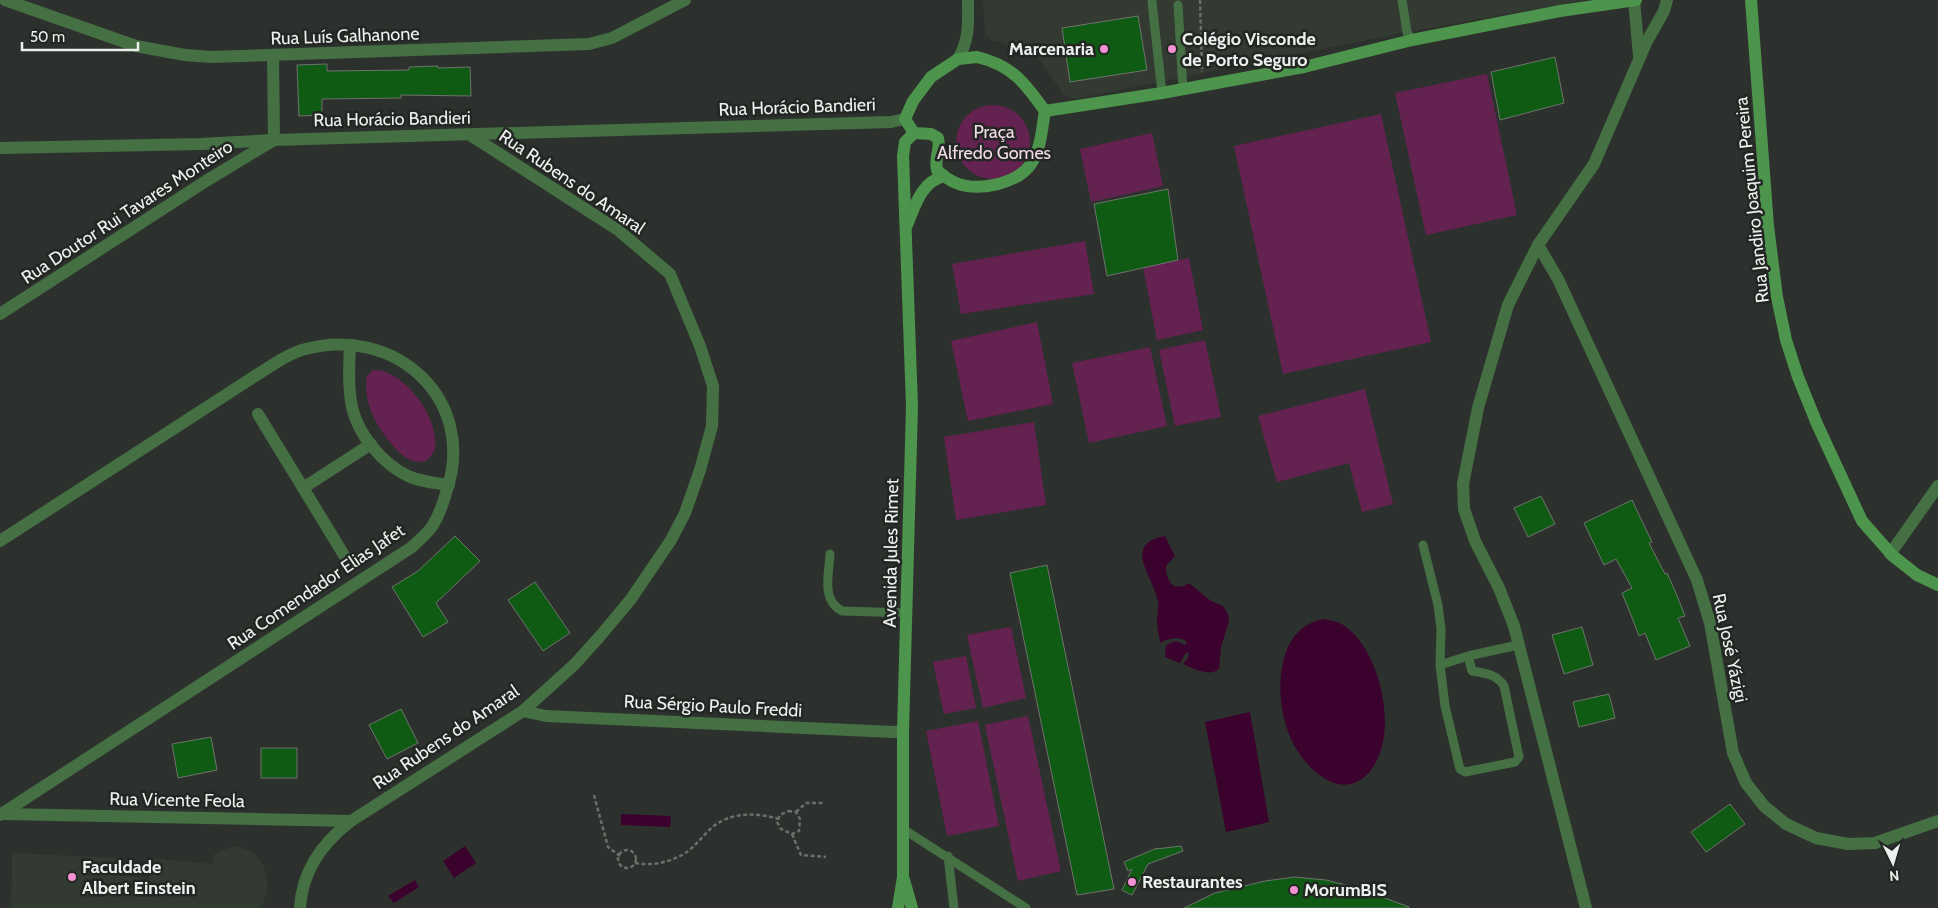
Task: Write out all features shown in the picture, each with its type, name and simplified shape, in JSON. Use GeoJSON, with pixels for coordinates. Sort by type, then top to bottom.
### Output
{"type":"FeatureCollection","features":[{"type":"Feature","properties":{"kind":"street","name":"Rua Luís Galhanone"},"geometry":{"type":"LineString","coordinates":[[5,0],[118,41],[144,48],[185,55],[212,57],[589,44],[612,38],[685,0]]}},
{"type":"Feature","properties":{"kind":"street"},"geometry":{"type":"LineString","coordinates":[[958,59],[969,32],[968,0]]}},
{"type":"Feature","properties":{"kind":"street"},"geometry":{"type":"LineString","coordinates":[[1560,11],[1592,0]]}},
{"type":"Feature","properties":{"kind":"street"},"geometry":{"type":"LineString","coordinates":[[1045,112],[1304,67],[1412,40],[1560,11],[1634,0],[1640,58]]}},
{"type":"Feature","properties":{"kind":"street"},"geometry":{"type":"LineString","coordinates":[[1586,908],[1514,626],[1499,588],[1475,541],[1464,509],[1462,484],[1478,408],[1496,341],[1508,306],[1538,245],[1594,164],[1647,41],[1664,11],[1667,0]]}},
{"type":"Feature","properties":{"kind":"street","name":"Rua Jandiro Joaquim Pereira"},"geometry":{"type":"LineString","coordinates":[[1751,0],[1768,226],[1777,297],[1786,340],[1798,377],[1817,424],[1862,521],[1890,554],[1917,575],[1938,585]]}},
{"type":"Feature","properties":{"kind":"street"},"geometry":{"type":"LineString","coordinates":[[273,56],[274,140]]}},
{"type":"Feature","properties":{"kind":"street"},"geometry":{"type":"LineString","coordinates":[[977,57],[994,61],[1009,70],[1033,94],[1045,112],[1041,137],[1031,163],[1024,171],[1011,179],[985,186],[957,184],[944,176],[937,170],[935,160],[940,146],[938,138],[931,134],[914,133],[905,119],[913,101],[931,77],[958,59],[977,57]]}},
{"type":"Feature","properties":{"kind":"street","name":"Rua Horácio Bandieri"},"geometry":{"type":"LineString","coordinates":[[0,148],[201,144],[274,140],[881,122],[905,119]]}},
{"type":"Feature","properties":{"kind":"street","name":"Avenida Jules Rimet"},"geometry":{"type":"LineString","coordinates":[[898,908],[903,877],[903,731],[912,406],[903,156],[905,142],[914,133]]}},
{"type":"Feature","properties":{"kind":"street","name":"Rua Rubens do Amaral"},"geometry":{"type":"LineString","coordinates":[[300,908],[307,874],[320,851],[336,833],[350,821],[522,711],[575,664],[601,636],[631,599],[671,540],[685,513],[700,470],[712,426],[714,386],[700,346],[670,274],[618,230],[470,135]]}},
{"type":"Feature","properties":{"kind":"street","name":"Rua Doutor Rui Tavares Monteiro"},"geometry":{"type":"LineString","coordinates":[[0,314],[206,181],[274,140]]}},
{"type":"Feature","properties":{"kind":"street","name":"Avenida Jules Rimet"},"geometry":{"type":"LineString","coordinates":[[906,230],[920,192],[937,178],[944,176]]}},
{"type":"Feature","properties":{"kind":"street","name":"Rua José Yázigi"},"geometry":{"type":"LineString","coordinates":[[1538,245],[1570,304],[1697,580],[1710,623],[1733,753],[1746,783],[1764,806],[1786,824],[1816,838],[1848,844],[1875,843],[1938,821]]}},
{"type":"Feature","properties":{"kind":"street","name":"Rua Comendador Elias Jafet"},"geometry":{"type":"LineString","coordinates":[[0,541],[290,354],[312,347],[330,345],[370,348],[389,354],[410,365],[431,387],[446,412],[453,432],[453,456],[449,485],[440,512],[432,526],[412,547],[1,814]]}},
{"type":"Feature","properties":{"kind":"street"},"geometry":{"type":"LineString","coordinates":[[350,346],[349,383],[352,409],[362,431],[378,454],[394,468],[409,477],[424,482],[449,485]]}},
{"type":"Feature","properties":{"kind":"street"},"geometry":{"type":"LineString","coordinates":[[258,414],[347,560]]}},
{"type":"Feature","properties":{"kind":"street"},"geometry":{"type":"LineString","coordinates":[[303,488],[371,444]]}},
{"type":"Feature","properties":{"kind":"street"},"geometry":{"type":"LineString","coordinates":[[1890,554],[1938,486]]}},
{"type":"Feature","properties":{"kind":"street","name":"Rua Sérgio Paulo Freddi"},"geometry":{"type":"LineString","coordinates":[[522,711],[546,716],[903,731]]}},
{"type":"Feature","properties":{"kind":"street","name":"Rua Vicente Feola"},"geometry":{"type":"LineString","coordinates":[[1,814],[350,821]]}},
{"type":"Feature","properties":{"kind":"street","name":"Avenida Jules Rimet"},"geometry":{"type":"LineString","coordinates":[[903,877],[912,908]]}},
{"type":"Feature","properties":{"kind":"lane"},"geometry":{"type":"LineString","coordinates":[[1402,0],[1407,32],[1412,40]]}},
{"type":"Feature","properties":{"kind":"lane"},"geometry":{"type":"LineString","coordinates":[[1152,2],[1162,93]]}},
{"type":"Feature","properties":{"kind":"lane"},"geometry":{"type":"LineString","coordinates":[[1178,5],[1184,89]]}},
{"type":"Feature","properties":{"kind":"lane"},"geometry":{"type":"LineString","coordinates":[[1423,545],[1438,605],[1441,629],[1440,665],[1445,706],[1460,769],[1468,772],[1515,762],[1519,757],[1504,686],[1501,680],[1495,676],[1472,671],[1468,656]]}},
{"type":"Feature","properties":{"kind":"lane"},"geometry":{"type":"LineString","coordinates":[[830,554],[828,596],[833,606],[842,611],[907,613]]}},
{"type":"Feature","properties":{"kind":"lane"},"geometry":{"type":"LineString","coordinates":[[1440,665],[1468,656],[1518,645]]}},
{"type":"Feature","properties":{"kind":"lane"},"geometry":{"type":"LineString","coordinates":[[903,829],[948,856],[1026,908]]}},
{"type":"Feature","properties":{"kind":"lane"},"geometry":{"type":"LineString","coordinates":[[948,856],[954,908]]}},
{"type":"Feature","properties":{"kind":"path"},"geometry":{"type":"LineString","coordinates":[[1200,0],[1202,86]]}},
{"type":"Feature","properties":{"kind":"path"},"geometry":{"type":"LineString","coordinates":[[594,795],[608,847],[620,856]]}},
{"type":"Feature","properties":{"kind":"path"},"geometry":{"type":"LineString","coordinates":[[796,812],[806,802],[825,803]]}},
{"type":"Feature","properties":{"kind":"path"},"geometry":{"type":"LineString","coordinates":[[788,811],[796,812],[800,818],[799,831],[792,834],[780,830],[778,822],[780,815],[788,811]]}},
{"type":"Feature","properties":{"kind":"path"},"geometry":{"type":"LineString","coordinates":[[635,863],[642,864],[672,860],[686,853],[704,834],[720,822],[735,816],[750,814],[766,815],[779,819]]}},
{"type":"Feature","properties":{"kind":"path"},"geometry":{"type":"LineString","coordinates":[[792,834],[801,855],[826,857]]}},
{"type":"Feature","properties":{"kind":"path"},"geometry":{"type":"LineString","coordinates":[[629,850],[633,852],[636,857],[635,863],[630,868],[624,869],[619,865],[618,859],[621,852],[629,850]]}},
{"type":"Feature","properties":{"kind":"shaded area","name":"Colégio Visconde de Porto Seguro"},"geometry":{"type":"Polygon","coordinates":[[[983,0],[1584,0],[1407,32],[1075,99],[1063,94],[1036,55],[993,41],[985,36],[983,0]]]}},
{"type":"Feature","properties":{"kind":"shaded area"},"geometry":{"type":"Polygon","coordinates":[[[1165,536],[1175,556],[1166,566],[1169,581],[1179,587],[1189,583],[1211,601],[1223,606],[1228,614],[1229,621],[1221,647],[1219,669],[1215,671],[1202,671],[1183,664],[1188,658],[1189,652],[1185,654],[1180,663],[1165,657],[1166,645],[1176,641],[1185,645],[1187,642],[1181,638],[1174,638],[1160,643],[1157,623],[1158,601],[1142,554],[1145,546],[1152,540],[1165,536]]]}},
{"type":"Feature","properties":{"kind":"shaded area"},"geometry":{"type":"Polygon","coordinates":[[[1325,619],[1346,627],[1358,638],[1375,670],[1384,708],[1385,727],[1377,760],[1367,775],[1355,783],[1343,785],[1331,782],[1319,775],[1308,765],[1291,739],[1282,709],[1280,688],[1282,668],[1290,643],[1304,627],[1310,623],[1325,619]]]}},
{"type":"Feature","properties":{"kind":"shaded area"},"geometry":{"type":"Polygon","coordinates":[[[1250,712],[1269,822],[1226,832],[1205,722],[1250,712]]]}},
{"type":"Feature","properties":{"kind":"shaded area"},"geometry":{"type":"Polygon","coordinates":[[[621,814],[671,816],[670,827],[621,825],[621,814]]]}},
{"type":"Feature","properties":{"kind":"shaded area","name":"Faculdade Albert Einstein"},"geometry":{"type":"Polygon","coordinates":[[[235,846],[252,851],[264,866],[268,885],[263,904],[258,908],[11,908],[12,853],[116,858],[115,875],[150,879],[149,858],[212,864],[215,853],[235,846]]]}},
{"type":"Feature","properties":{"kind":"shaded area"},"geometry":{"type":"Polygon","coordinates":[[[465,846],[476,863],[454,878],[443,861],[465,846]]]}},
{"type":"Feature","properties":{"kind":"shaded area"},"geometry":{"type":"Polygon","coordinates":[[[415,880],[419,887],[394,903],[388,896],[415,880]]]}},
{"type":"Feature","properties":{"kind":"green space"},"geometry":{"type":"Polygon","coordinates":[[[1487,74],[1517,215],[1426,235],[1395,93],[1487,74]]]}},
{"type":"Feature","properties":{"kind":"green space","name":"Praça Alfredo Gomes"},"geometry":{"type":"Polygon","coordinates":[[[993,105],[1007,108],[1019,116],[1027,128],[1030,142],[1027,156],[1019,168],[1007,176],[993,179],[979,176],[967,168],[959,156],[956,142],[959,128],[967,116],[979,108],[993,105]]]}},
{"type":"Feature","properties":{"kind":"green space"},"geometry":{"type":"Polygon","coordinates":[[[1381,114],[1431,342],[1283,374],[1234,146],[1381,114]]]}},
{"type":"Feature","properties":{"kind":"green space"},"geometry":{"type":"Polygon","coordinates":[[[1152,133],[1163,186],[1091,202],[1080,149],[1152,133]]]}},
{"type":"Feature","properties":{"kind":"green space"},"geometry":{"type":"Polygon","coordinates":[[[1085,241],[1094,294],[961,314],[952,264],[1085,241]]]}},
{"type":"Feature","properties":{"kind":"green space"},"geometry":{"type":"Polygon","coordinates":[[[1189,258],[1203,330],[1157,340],[1143,267],[1189,258]]]}},
{"type":"Feature","properties":{"kind":"green space"},"geometry":{"type":"Polygon","coordinates":[[[1037,322],[1053,404],[968,421],[951,341],[1037,322]]]}},
{"type":"Feature","properties":{"kind":"green space"},"geometry":{"type":"Polygon","coordinates":[[[1205,340],[1221,417],[1175,426],[1159,350],[1205,340]]]}},
{"type":"Feature","properties":{"kind":"green space"},"geometry":{"type":"Polygon","coordinates":[[[1150,347],[1167,426],[1089,443],[1072,363],[1150,347]]]}},
{"type":"Feature","properties":{"kind":"green space"},"geometry":{"type":"Polygon","coordinates":[[[373,370],[384,371],[405,384],[429,416],[435,444],[432,455],[428,459],[422,462],[415,462],[409,459],[397,450],[379,427],[369,406],[366,391],[367,376],[373,370]]]}},
{"type":"Feature","properties":{"kind":"green space"},"geometry":{"type":"Polygon","coordinates":[[[1365,389],[1393,504],[1362,512],[1349,463],[1277,482],[1258,416],[1365,389]]]}},
{"type":"Feature","properties":{"kind":"green space"},"geometry":{"type":"Polygon","coordinates":[[[1034,422],[1046,505],[956,520],[944,437],[1034,422]]]}},
{"type":"Feature","properties":{"kind":"green space"},"geometry":{"type":"Polygon","coordinates":[[[1011,627],[1026,698],[983,708],[967,635],[1011,627]]]}},
{"type":"Feature","properties":{"kind":"green space"},"geometry":{"type":"Polygon","coordinates":[[[966,656],[976,708],[944,714],[933,662],[966,656]]]}},
{"type":"Feature","properties":{"kind":"green space"},"geometry":{"type":"Polygon","coordinates":[[[1028,716],[1061,871],[1018,881],[985,725],[1028,716]]]}},
{"type":"Feature","properties":{"kind":"green space"},"geometry":{"type":"Polygon","coordinates":[[[978,721],[999,826],[947,836],[926,731],[978,721]]]}},
{"type":"Feature","properties":{"kind":"building","name":"Marcenaria"},"geometry":{"type":"Polygon","coordinates":[[[1138,16],[1147,70],[1070,82],[1062,28],[1138,16]]]}},
{"type":"Feature","properties":{"kind":"building"},"geometry":{"type":"Polygon","coordinates":[[[1555,57],[1564,103],[1500,120],[1491,72],[1555,57]]]}},
{"type":"Feature","properties":{"kind":"building"},"geometry":{"type":"Polygon","coordinates":[[[327,64],[327,71],[409,70],[409,67],[438,66],[438,68],[470,67],[471,96],[401,95],[401,98],[322,99],[322,115],[299,116],[297,65],[327,64]]]}},
{"type":"Feature","properties":{"kind":"building"},"geometry":{"type":"Polygon","coordinates":[[[1168,189],[1178,260],[1107,276],[1094,204],[1168,189]]]}},
{"type":"Feature","properties":{"kind":"building"},"geometry":{"type":"Polygon","coordinates":[[[1541,496],[1555,524],[1528,537],[1514,508],[1541,496]]]}},
{"type":"Feature","properties":{"kind":"building"},"geometry":{"type":"Polygon","coordinates":[[[1632,500],[1652,542],[1649,543],[1665,574],[1667,573],[1676,593],[1685,616],[1678,618],[1690,646],[1656,660],[1645,633],[1639,636],[1622,593],[1632,588],[1616,559],[1604,565],[1584,523],[1632,500]]]}},
{"type":"Feature","properties":{"kind":"building"},"geometry":{"type":"Polygon","coordinates":[[[455,536],[480,561],[436,603],[448,622],[423,637],[392,587],[418,571],[455,536]]]}},
{"type":"Feature","properties":{"kind":"building"},"geometry":{"type":"Polygon","coordinates":[[[1047,565],[1114,889],[1077,895],[1010,573],[1047,565]]]}},
{"type":"Feature","properties":{"kind":"building"},"geometry":{"type":"Polygon","coordinates":[[[535,582],[570,633],[543,651],[508,600],[535,582]]]}},
{"type":"Feature","properties":{"kind":"building"},"geometry":{"type":"Polygon","coordinates":[[[1582,627],[1593,665],[1564,674],[1552,635],[1582,627]]]}},
{"type":"Feature","properties":{"kind":"building"},"geometry":{"type":"Polygon","coordinates":[[[1609,694],[1615,718],[1579,727],[1573,702],[1609,694]]]}},
{"type":"Feature","properties":{"kind":"building"},"geometry":{"type":"Polygon","coordinates":[[[401,709],[418,743],[387,759],[369,725],[401,709]]]}},
{"type":"Feature","properties":{"kind":"building"},"geometry":{"type":"Polygon","coordinates":[[[211,737],[217,770],[178,778],[172,744],[211,737]]]}},
{"type":"Feature","properties":{"kind":"building"},"geometry":{"type":"Polygon","coordinates":[[[261,748],[297,748],[297,778],[261,778],[261,748]]]}},
{"type":"Feature","properties":{"kind":"building"},"geometry":{"type":"Polygon","coordinates":[[[1730,804],[1745,824],[1706,852],[1691,832],[1730,804]]]}},
{"type":"Feature","properties":{"kind":"building","name":"Restaurantes"},"geometry":{"type":"Polygon","coordinates":[[[1181,846],[1183,851],[1148,864],[1132,895],[1122,890],[1132,869],[1128,871],[1124,862],[1157,848],[1181,846]]]}},
{"type":"Feature","properties":{"kind":"building","name":"MorumBIS"},"geometry":{"type":"Polygon","coordinates":[[[1295,877],[1326,880],[1358,888],[1409,908],[1184,908],[1215,893],[1265,881],[1295,877]]]}},
{"type":"Feature","properties":{"kind":"place","name":"Marcenaria"},"geometry":{"type":"Point","coordinates":[1104,49]}},
{"type":"Feature","properties":{"kind":"place","name":"Colégio Visconde de Porto Seguro"},"geometry":{"type":"Point","coordinates":[1172,49]}},
{"type":"Feature","properties":{"kind":"place","name":"Faculdade Albert Einstein"},"geometry":{"type":"Point","coordinates":[72,877]}},
{"type":"Feature","properties":{"kind":"place","name":"Restaurantes"},"geometry":{"type":"Point","coordinates":[1132,882]}},
{"type":"Feature","properties":{"kind":"place","name":"MorumBIS"},"geometry":{"type":"Point","coordinates":[1294,890]}}]}
